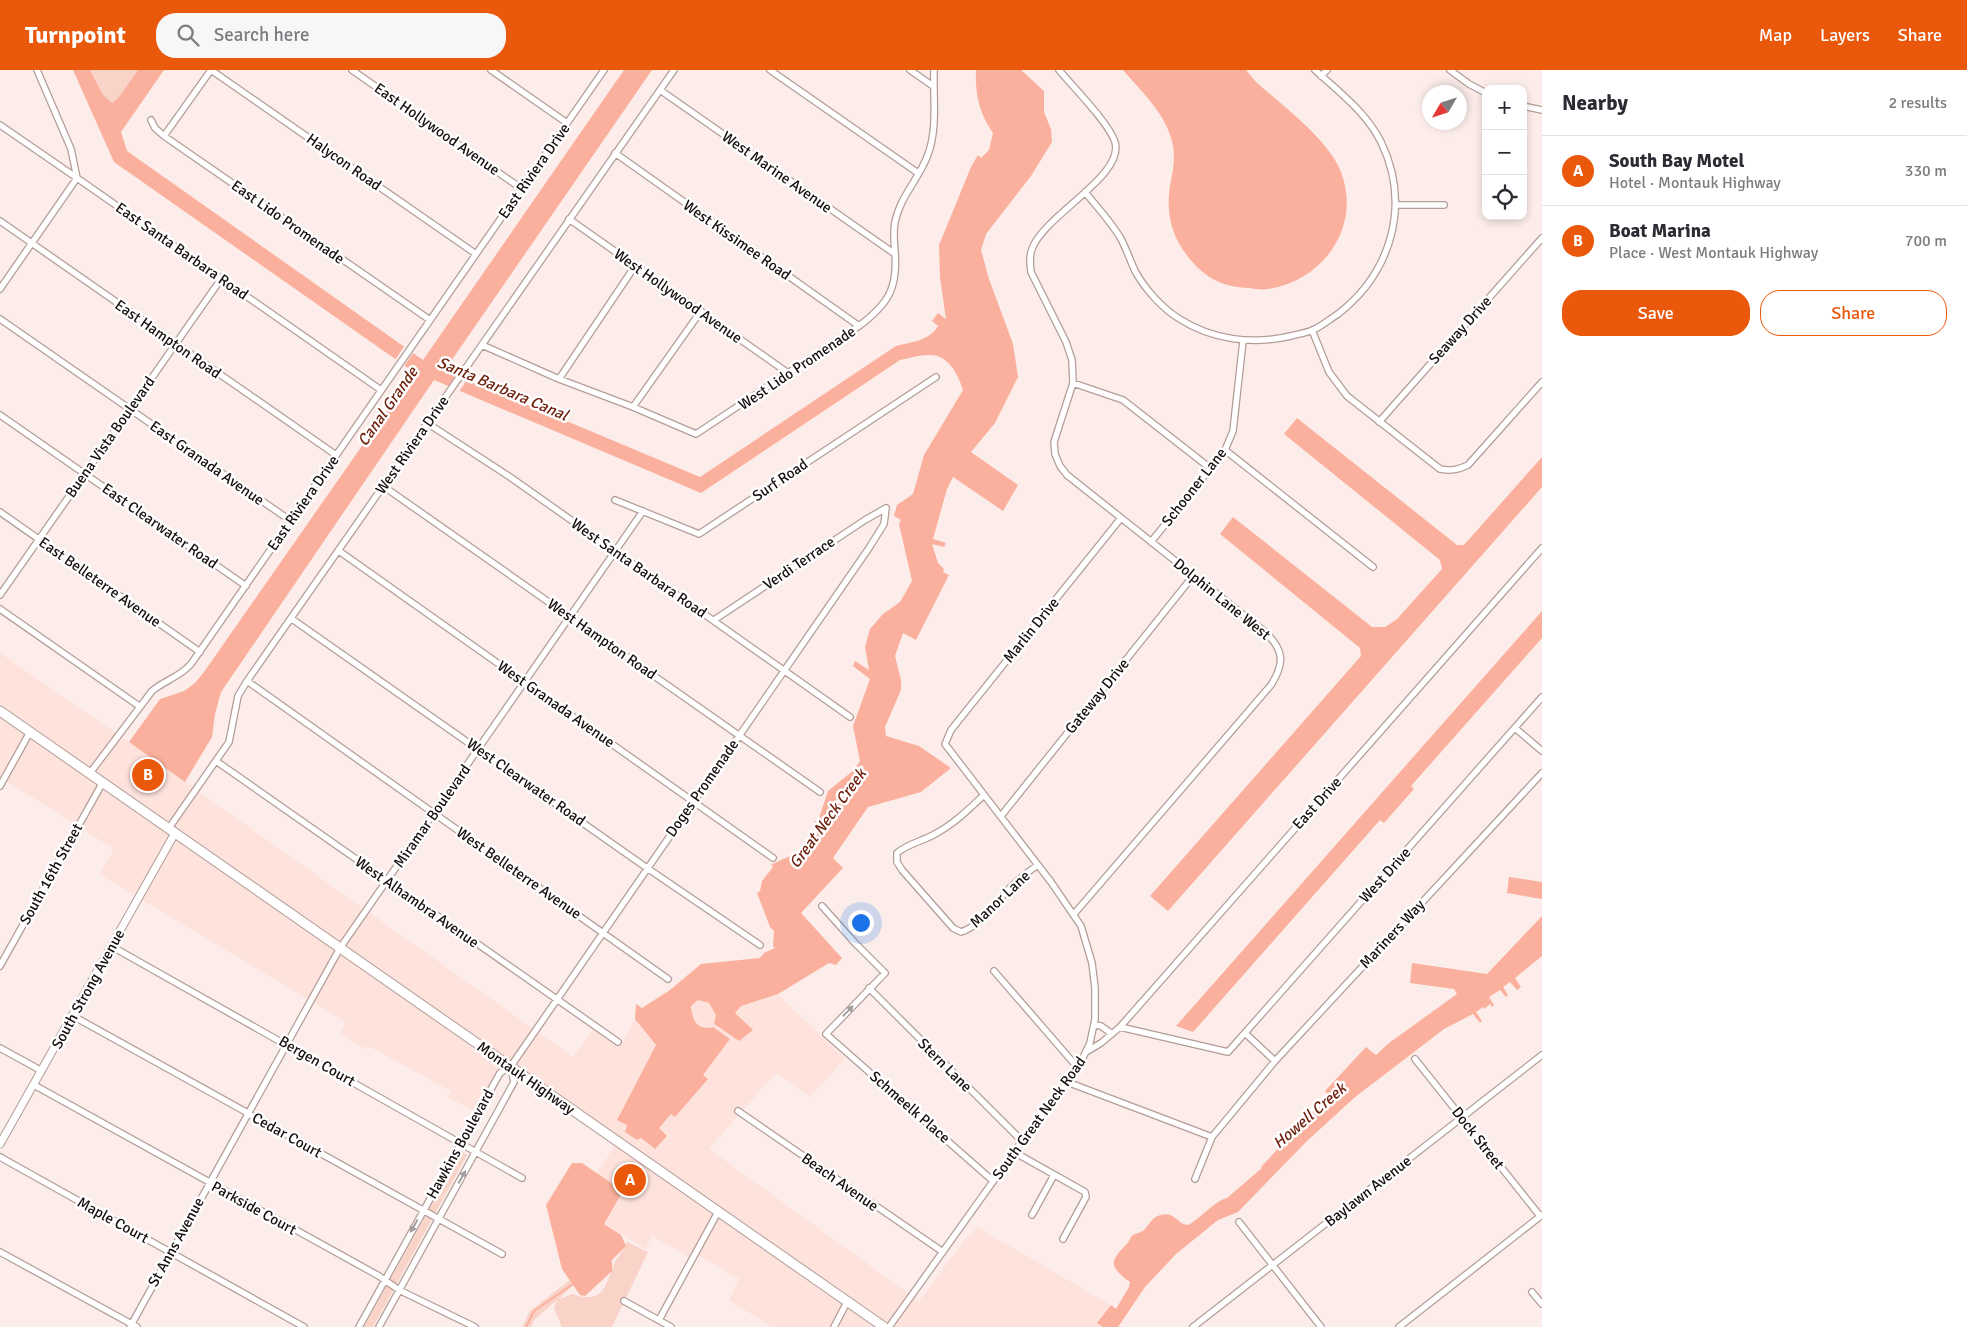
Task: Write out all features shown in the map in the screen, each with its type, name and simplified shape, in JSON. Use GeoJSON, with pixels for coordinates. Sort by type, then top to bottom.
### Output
{"type":"FeatureCollection","features":[{"type":"Feature","properties":{"kind":"main road","name":"Montauk Highway"},"geometry":{"type":"LineString","coordinates":[[0,711],[884,1327]]}},
{"type":"Feature","properties":{"kind":"street"},"geometry":{"type":"LineString","coordinates":[[0,289],[77,178],[71,149],[37,70]]}},
{"type":"Feature","properties":{"kind":"street"},"geometry":{"type":"LineString","coordinates":[[164,136],[211,70]]}},
{"type":"Feature","properties":{"kind":"street","name":"Halycon Road"},"geometry":{"type":"LineString","coordinates":[[211,70],[476,254]]}},
{"type":"Feature","properties":{"kind":"street","name":"East Hollywood Avenue"},"geometry":{"type":"LineString","coordinates":[[352,70],[522,189]]}},
{"type":"Feature","properties":{"kind":"street"},"geometry":{"type":"LineString","coordinates":[[491,70],[567,123]]}},
{"type":"Feature","properties":{"kind":"street","name":"East Riviera Drive"},"geometry":{"type":"LineString","coordinates":[[90,774],[139,706],[160,684],[183,674],[200,652],[604,70]]}},
{"type":"Feature","properties":{"kind":"street","name":"West Riviera Drive"},"geometry":{"type":"LineString","coordinates":[[172,830],[228,742],[238,696],[247,682],[674,70]]}},
{"type":"Feature","properties":{"kind":"street"},"geometry":{"type":"LineString","coordinates":[[770,70],[918,173]]}},
{"type":"Feature","properties":{"kind":"street"},"geometry":{"type":"LineString","coordinates":[[910,70],[934,86]]}},
{"type":"Feature","properties":{"kind":"street","name":"West Lido Promenade"},"geometry":{"type":"LineString","coordinates":[[482,345],[559,379],[634,407],[696,434],[878,312],[893,287],[895,222],[903,200],[926,160],[930,148],[934,120],[934,70]]}},
{"type":"Feature","properties":{"kind":"street"},"geometry":{"type":"LineString","coordinates":[[1059,70],[1111,131],[1116,144],[1112,165],[1058,215],[1036,240],[1031,251],[1032,272],[1066,342],[1072,360],[1073,383],[1123,400],[1210,468]]}},
{"type":"Feature","properties":{"kind":"street"},"geometry":{"type":"LineString","coordinates":[[1085,192],[1120,238],[1146,288],[1177,318],[1198,329],[1243,341],[1271,340],[1312,330],[1349,305],[1370,280],[1390,241],[1396,205],[1392,178],[1381,143],[1359,110],[1315,70]]}},
{"type":"Feature","properties":{"kind":"street"},"geometry":{"type":"LineString","coordinates":[[1321,76],[1327,70]]}},
{"type":"Feature","properties":{"kind":"street"},"geometry":{"type":"LineString","coordinates":[[1450,70],[1482,91]]}},
{"type":"Feature","properties":{"kind":"street","name":"West Marine Avenue"},"geometry":{"type":"LineString","coordinates":[[660,90],[895,254]]}},
{"type":"Feature","properties":{"kind":"street"},"geometry":{"type":"LineString","coordinates":[[1527,107],[1542,110]]}},
{"type":"Feature","properties":{"kind":"street","name":"East Lido Promenade"},"geometry":{"type":"LineString","coordinates":[[151,120],[155,128],[164,136],[430,320]]}},
{"type":"Feature","properties":{"kind":"street","name":"East Santa Barbara Road"},"geometry":{"type":"LineString","coordinates":[[0,125],[381,390]]}},
{"type":"Feature","properties":{"kind":"street","name":"West Kissimee Road"},"geometry":{"type":"LineString","coordinates":[[615,153],[859,326]]}},
{"type":"Feature","properties":{"kind":"street"},"geometry":{"type":"LineString","coordinates":[[1396,205],[1444,205]]}},
{"type":"Feature","properties":{"kind":"street","name":"West Hollywood Avenue"},"geometry":{"type":"LineString","coordinates":[[569,219],[788,373]]}},
{"type":"Feature","properties":{"kind":"street","name":"East Hampton Road"},"geometry":{"type":"LineString","coordinates":[[0,221],[336,456]]}},
{"type":"Feature","properties":{"kind":"street","name":"Seaway Drive"},"geometry":{"type":"LineString","coordinates":[[1379,422],[1542,238]]}},
{"type":"Feature","properties":{"kind":"street"},"geometry":{"type":"LineString","coordinates":[[559,379],[635,266]]}},
{"type":"Feature","properties":{"kind":"street","name":"Buena Vista Boulevard"},"geometry":{"type":"LineString","coordinates":[[0,595],[221,279]]}},
{"type":"Feature","properties":{"kind":"street"},"geometry":{"type":"LineString","coordinates":[[634,407],[701,311]]}},
{"type":"Feature","properties":{"kind":"street","name":"East Granada Avenue"},"geometry":{"type":"LineString","coordinates":[[0,319],[291,521]]}},
{"type":"Feature","properties":{"kind":"street"},"geometry":{"type":"LineString","coordinates":[[1312,330],[1329,372],[1346,396],[1440,469],[1449,471],[1468,465],[1542,382]]}},
{"type":"Feature","properties":{"kind":"street","name":"Schooner Lane"},"geometry":{"type":"LineString","coordinates":[[1151,542],[1225,450],[1233,431],[1243,341]]}},
{"type":"Feature","properties":{"kind":"street","name":"Surf Road"},"geometry":{"type":"LineString","coordinates":[[615,500],[699,534],[936,377]]}},
{"type":"Feature","properties":{"kind":"street","name":"Dolphin Lane West"},"geometry":{"type":"LineString","coordinates":[[1073,383],[1054,442],[1060,466],[1067,475],[1275,642],[1280,652],[1281,664],[1271,685],[1074,914]]}},
{"type":"Feature","properties":{"kind":"street","name":"East Clearwater Road"},"geometry":{"type":"LineString","coordinates":[[0,415],[246,586]]}},
{"type":"Feature","properties":{"kind":"street","name":"West Santa Barbara Road"},"geometry":{"type":"LineString","coordinates":[[428,423],[510,477],[850,717]]}},
{"type":"Feature","properties":{"kind":"street"},"geometry":{"type":"LineString","coordinates":[[1225,450],[1373,567]]}},
{"type":"Feature","properties":{"kind":"street","name":"West Hampton Road"},"geometry":{"type":"LineString","coordinates":[[383,486],[820,792]]}},
{"type":"Feature","properties":{"kind":"street","name":"Verdi Terrace"},"geometry":{"type":"LineString","coordinates":[[714,620],[886,508]]}},
{"type":"Feature","properties":{"kind":"street","name":"Doges Promenade"},"geometry":{"type":"LineString","coordinates":[[511,1066],[876,537],[884,524],[886,508]]}},
{"type":"Feature","properties":{"kind":"street","name":"Miramar Boulevard"},"geometry":{"type":"LineString","coordinates":[[340,948],[643,510]]}},
{"type":"Feature","properties":{"kind":"street","name":"East Belleterre Avenue"},"geometry":{"type":"LineString","coordinates":[[0,512],[200,652]]}},
{"type":"Feature","properties":{"kind":"street","name":"Marlin Drive"},"geometry":{"type":"LineString","coordinates":[[945,744],[951,730],[1121,518]]}},
{"type":"Feature","properties":{"kind":"street","name":"East Drive"},"geometry":{"type":"LineString","coordinates":[[1086,1052],[1101,1043],[1120,1027],[1542,548]]}},
{"type":"Feature","properties":{"kind":"street","name":"West Granada Avenue"},"geometry":{"type":"LineString","coordinates":[[339,551],[773,858]]}},
{"type":"Feature","properties":{"kind":"street","name":"Gateway Drive"},"geometry":{"type":"LineString","coordinates":[[1001,816],[1193,576]]}},
{"type":"Feature","properties":{"kind":"street"},"geometry":{"type":"LineString","coordinates":[[0,609],[139,706]]}},
{"type":"Feature","properties":{"kind":"street","name":"West Clearwater Road"},"geometry":{"type":"LineString","coordinates":[[292,619],[760,945]]}},
{"type":"Feature","properties":{"kind":"street","name":"West Belleterre Avenue"},"geometry":{"type":"LineString","coordinates":[[247,682],[668,979]]}},
{"type":"Feature","properties":{"kind":"street","name":"West Drive"},"geometry":{"type":"LineString","coordinates":[[1120,1027],[1228,1052],[1246,1034],[1542,697]]}},
{"type":"Feature","properties":{"kind":"street"},"geometry":{"type":"LineString","coordinates":[[1515,728],[1542,751]]}},
{"type":"Feature","properties":{"kind":"street"},"geometry":{"type":"LineString","coordinates":[[0,786],[30,732]]}},
{"type":"Feature","properties":{"kind":"street","name":"South Great Neck Road"},"geometry":{"type":"LineString","coordinates":[[889,1327],[1022,1141],[1078,1068],[1086,1052],[1095,1025],[1095,988],[1092,963],[1081,926],[1038,865],[945,744]]}},
{"type":"Feature","properties":{"kind":"street","name":"West Alhambra Avenue"},"geometry":{"type":"LineString","coordinates":[[216,760],[618,1042]]}},
{"type":"Feature","properties":{"kind":"street","name":"Mariners Way"},"geometry":{"type":"LineString","coordinates":[[1212,1138],[1275,1061],[1542,773]]}},
{"type":"Feature","properties":{"kind":"street","name":"South 16th Street"},"geometry":{"type":"LineString","coordinates":[[0,966],[102,782]]}},
{"type":"Feature","properties":{"kind":"street","name":"Manor Lane"},"geometry":{"type":"LineString","coordinates":[[984,795],[948,826],[934,835],[903,848],[897,853],[898,862],[902,870],[949,924],[961,932],[969,929],[976,923],[1013,884],[1038,865]]}},
{"type":"Feature","properties":{"kind":"street","name":"South Strong Avenue"},"geometry":{"type":"LineString","coordinates":[[0,1144],[112,946],[172,830]]}},
{"type":"Feature","properties":{"kind":"street"},"geometry":{"type":"LineString","coordinates":[[822,906],[885,973],[869,988]]}},
{"type":"Feature","properties":{"kind":"street","name":"Bergen Court"},"geometry":{"type":"LineString","coordinates":[[112,946],[522,1178]]}},
{"type":"Feature","properties":{"kind":"street","name":"St Anns Avenue"},"geometry":{"type":"LineString","coordinates":[[133,1326],[171,1252],[340,948]]}},
{"type":"Feature","properties":{"kind":"street"},"geometry":{"type":"LineString","coordinates":[[994,971],[1078,1068]]}},
{"type":"Feature","properties":{"kind":"street","name":"Stern Lane"},"geometry":{"type":"LineString","coordinates":[[869,988],[1022,1141]]}},
{"type":"Feature","properties":{"kind":"street","name":"Schmeelk Place"},"geometry":{"type":"LineString","coordinates":[[869,988],[826,1034],[993,1181]]}},
{"type":"Feature","properties":{"kind":"street","name":"Cedar Court"},"geometry":{"type":"LineString","coordinates":[[73,1016],[502,1254]]}},
{"type":"Feature","properties":{"kind":"street"},"geometry":{"type":"LineString","coordinates":[[1095,1025],[1101,1026],[1112,1034]]}},
{"type":"Feature","properties":{"kind":"street"},"geometry":{"type":"LineString","coordinates":[[1246,1034],[1275,1061]]}},
{"type":"Feature","properties":{"kind":"street"},"geometry":{"type":"LineString","coordinates":[[0,1048],[42,1071]]}},
{"type":"Feature","properties":{"kind":"street","name":"Baylawn Avenue"},"geometry":{"type":"LineString","coordinates":[[1193,1327],[1542,1055]]}},
{"type":"Feature","properties":{"kind":"street","name":"Dock Street"},"geometry":{"type":"LineString","coordinates":[[1415,1059],[1541,1216]]}},
{"type":"Feature","properties":{"kind":"street","name":"Hawkins Boulevard"},"geometry":{"type":"LineString","coordinates":[[358,1327],[500,1072],[511,1066],[514,1082],[379,1327]]}},
{"type":"Feature","properties":{"kind":"street"},"geometry":{"type":"LineString","coordinates":[[1067,1082],[1212,1138],[1195,1179]]}},
{"type":"Feature","properties":{"kind":"street","name":"Parkside Court"},"geometry":{"type":"LineString","coordinates":[[34,1084],[399,1290],[475,1327]]}},
{"type":"Feature","properties":{"kind":"street","name":"Beach Avenue"},"geometry":{"type":"LineString","coordinates":[[738,1111],[943,1252]]}},
{"type":"Feature","properties":{"kind":"street"},"geometry":{"type":"LineString","coordinates":[[1014,1152],[1085,1192],[1086,1197],[1063,1240]]}},
{"type":"Feature","properties":{"kind":"street","name":"Maple Court"},"geometry":{"type":"LineString","coordinates":[[0,1157],[304,1327]]}},
{"type":"Feature","properties":{"kind":"street"},"geometry":{"type":"LineString","coordinates":[[1032,1215],[1054,1175]]}},
{"type":"Feature","properties":{"kind":"street"},"geometry":{"type":"LineString","coordinates":[[659,1320],[718,1212]]}},
{"type":"Feature","properties":{"kind":"street"},"geometry":{"type":"LineString","coordinates":[[1399,1327],[1541,1216]]}},
{"type":"Feature","properties":{"kind":"street"},"geometry":{"type":"LineString","coordinates":[[1239,1222],[1322,1327]]}},
{"type":"Feature","properties":{"kind":"street"},"geometry":{"type":"LineString","coordinates":[[0,1252],[133,1326]]}},
{"type":"Feature","properties":{"kind":"street"},"geometry":{"type":"LineString","coordinates":[[1532,1292],[1542,1304]]}},
{"type":"Feature","properties":{"kind":"street"},"geometry":{"type":"LineString","coordinates":[[624,1300],[671,1327]]}},
{"type":"Feature","properties":{"kind":"street"},"geometry":{"type":"LineString","coordinates":[[834,1327],[847,1302]]}},
{"type":"Feature","properties":{"kind":"shaded area"},"geometry":{"type":"Polygon","coordinates":[[[90,70],[138,70],[119,97],[111,104],[103,95],[90,70]]]}},
{"type":"Feature","properties":{"kind":"shaded area"},"geometry":{"type":"Polygon","coordinates":[[[0,653],[129,742],[573,1057],[593,1029],[619,1047],[635,1019],[656,1045],[617,1120],[628,1125],[625,1132],[641,1138],[655,1149],[658,1129],[671,1113],[675,1117],[707,1079],[703,1075],[730,1039],[696,1025],[691,1017],[691,1006],[698,1000],[709,1003],[716,1015],[714,1025],[739,1041],[735,1013],[741,1005],[778,994],[845,1059],[810,1097],[776,1073],[709,1149],[919,1301],[969,1234],[971,1235],[977,1227],[1111,1305],[1097,1323],[1103,1327],[772,1327],[729,1300],[739,1279],[694,1253],[691,1258],[652,1236],[646,1249],[604,1224],[623,1191],[597,1173],[618,1141],[505,1059],[475,1112],[448,1097],[451,1091],[368,1046],[366,1049],[340,1034],[346,1022],[99,874],[114,849],[0,777],[0,653]]]}},
{"type":"Feature","properties":{"kind":"shaded area"},"geometry":{"type":"Polygon","coordinates":[[[462,1151],[467,1155],[373,1327],[364,1327],[462,1151]]]}},
{"type":"Feature","properties":{"kind":"shaded area"},"geometry":{"type":"Polygon","coordinates":[[[627,1242],[648,1252],[612,1327],[562,1327],[554,1308],[557,1300],[535,1319],[531,1327],[522,1327],[530,1311],[570,1280],[573,1285],[559,1299],[573,1294],[588,1297],[599,1294],[627,1242]]]}},
{"type":"Feature","properties":{"kind":"water"},"geometry":{"type":"Polygon","coordinates":[[[73,70],[90,70],[103,95],[112,103],[119,97],[138,70],[164,70],[121,132],[127,151],[423,360],[624,70],[652,70],[449,364],[454,374],[700,477],[896,346],[920,340],[930,335],[938,326],[932,321],[938,313],[946,319],[940,278],[939,245],[971,167],[978,155],[981,158],[989,150],[993,133],[981,111],[976,87],[976,70],[1021,70],[1044,91],[1044,112],[1051,129],[1052,142],[1031,176],[986,234],[981,250],[989,279],[1013,344],[1018,377],[995,423],[971,452],[1018,485],[1003,511],[953,477],[947,489],[933,539],[946,543],[944,547],[932,544],[938,563],[944,569],[943,572],[949,575],[916,640],[903,633],[895,656],[901,680],[901,690],[885,727],[886,736],[919,746],[951,768],[921,792],[868,807],[833,858],[843,868],[801,913],[842,958],[836,965],[829,963],[778,994],[741,1006],[735,1013],[753,1030],[739,1041],[714,1024],[716,1015],[709,1003],[698,1000],[691,1006],[694,1020],[699,1026],[713,1027],[730,1039],[703,1075],[708,1079],[675,1117],[671,1114],[659,1128],[667,1136],[655,1149],[641,1138],[637,1140],[625,1132],[627,1125],[617,1120],[656,1045],[635,1019],[636,1004],[642,1008],[670,990],[701,964],[760,958],[764,953],[775,948],[773,946],[774,931],[770,927],[757,893],[760,891],[762,881],[773,867],[771,865],[800,851],[811,842],[818,826],[814,825],[815,821],[818,821],[828,791],[854,770],[860,761],[853,726],[870,679],[853,666],[855,661],[869,670],[865,647],[870,629],[883,614],[900,602],[912,581],[899,524],[901,520],[894,516],[897,505],[913,494],[924,455],[963,390],[955,372],[947,361],[936,356],[929,355],[900,360],[701,493],[434,380],[221,692],[215,714],[212,737],[185,782],[129,742],[160,699],[184,691],[195,683],[204,672],[410,377],[411,372],[408,368],[114,162],[73,70]]]}},
{"type":"Feature","properties":{"kind":"water"},"geometry":{"type":"Polygon","coordinates":[[[1123,70],[1246,70],[1256,82],[1316,135],[1335,160],[1341,172],[1346,192],[1346,212],[1342,231],[1333,248],[1321,263],[1306,275],[1288,284],[1268,289],[1221,283],[1209,277],[1198,268],[1177,240],[1170,220],[1169,198],[1174,158],[1169,131],[1152,103],[1123,70]]]}},
{"type":"Feature","properties":{"kind":"water"},"geometry":{"type":"Polygon","coordinates":[[[1297,418],[1457,545],[1464,545],[1542,457],[1542,487],[1168,911],[1150,896],[1361,656],[1360,648],[1220,534],[1233,517],[1372,627],[1385,627],[1397,619],[1442,569],[1440,560],[1284,434],[1297,418]]]}},
{"type":"Feature","properties":{"kind":"water"},"geometry":{"type":"Polygon","coordinates":[[[1542,611],[1542,638],[1411,786],[1414,789],[1384,823],[1380,820],[1193,1032],[1176,1026],[1542,611]]]}},
{"type":"Feature","properties":{"kind":"water"},"geometry":{"type":"Polygon","coordinates":[[[1509,877],[1542,882],[1542,899],[1507,893],[1509,877]]]}},
{"type":"Feature","properties":{"kind":"water"},"geometry":{"type":"Polygon","coordinates":[[[1542,916],[1542,956],[1515,978],[1521,987],[1517,990],[1510,982],[1503,987],[1508,995],[1506,997],[1500,990],[1489,997],[1494,1005],[1492,1007],[1490,1004],[1476,1012],[1482,1021],[1480,1023],[1473,1014],[1444,1029],[1354,1098],[1307,1141],[1238,1212],[1218,1220],[1176,1254],[1145,1287],[1118,1327],[1103,1327],[1097,1323],[1111,1305],[1116,1309],[1129,1287],[1130,1282],[1118,1272],[1114,1264],[1117,1255],[1132,1236],[1144,1230],[1153,1219],[1166,1214],[1188,1225],[1218,1202],[1227,1198],[1262,1168],[1328,1095],[1325,1091],[1366,1047],[1376,1055],[1389,1043],[1457,994],[1454,989],[1410,983],[1412,963],[1487,974],[1542,916]]]}},
{"type":"Feature","properties":{"kind":"water"},"geometry":{"type":"Polygon","coordinates":[[[572,1163],[582,1163],[623,1191],[604,1224],[621,1235],[626,1246],[612,1260],[612,1271],[585,1296],[580,1295],[562,1269],[546,1205],[572,1163]]]}},
{"type":"Feature","properties":{"kind":"pier"},"geometry":{"type":"Polygon","coordinates":[[[405,345],[414,352],[404,366],[395,360],[405,345]]]}},
{"type":"Feature","properties":{"kind":"pier"},"geometry":{"type":"Polygon","coordinates":[[[457,373],[467,380],[458,393],[448,388],[457,373]]]}},
{"type":"Feature","properties":{"kind":"waterway","name":"Great Neck Creek"},"geometry":{"type":"LineString","coordinates":[[526,1327],[534,1311],[573,1284]]}},
{"type":"Feature","properties":{"kind":"place","name":"Boat Marina"},"geometry":{"type":"Point","coordinates":[148,775]}},
{"type":"Feature","properties":{"kind":"place","name":"South Bay Motel"},"geometry":{"type":"Point","coordinates":[630,1180]}},
{"type":"Feature","properties":{"kind":"water label","name":"Santa Barbara Canal"},"geometry":{"type":"Point","coordinates":[503,388]}},
{"type":"Feature","properties":{"kind":"water label","name":"Canal Grande"},"geometry":{"type":"Point","coordinates":[387,406]}},
{"type":"Feature","properties":{"kind":"water label","name":"Howell Creek"},"geometry":{"type":"Point","coordinates":[1309,1115]}}]}
